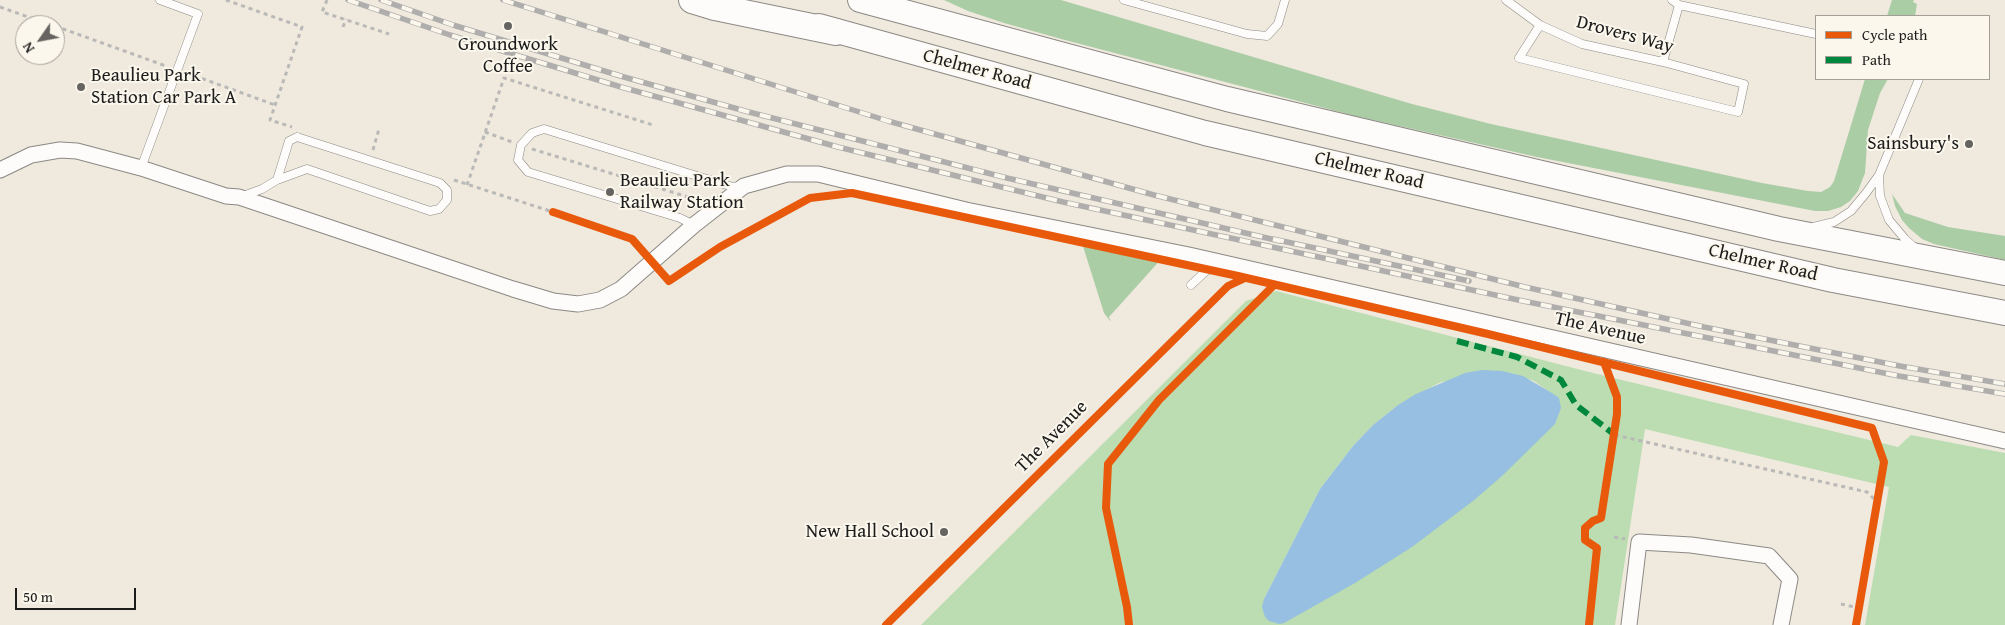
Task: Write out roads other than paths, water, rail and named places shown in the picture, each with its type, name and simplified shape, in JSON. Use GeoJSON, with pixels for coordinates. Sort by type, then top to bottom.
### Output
{"type":"FeatureCollection","features":[{"type":"Feature","properties":{"kind":"highway"},"geometry":{"type":"LineString","coordinates":[[692,0],[715,7],[836,32]]}},
{"type":"Feature","properties":{"kind":"main road","name":"Chelmer Road"},"geometry":{"type":"LineString","coordinates":[[740,0],[836,32],[1205,133],[1833,280],[2005,313]]}},
{"type":"Feature","properties":{"kind":"main road","name":"Chelmer Road"},"geometry":{"type":"LineString","coordinates":[[860,0],[1227,100],[1779,229],[2005,273]]}},
{"type":"Feature","properties":{"kind":"street"},"geometry":{"type":"LineString","coordinates":[[0,170],[31,155],[60,150],[78,151],[141,168],[226,196],[239,197],[513,290],[553,301],[578,304],[600,300],[621,288],[694,225],[744,186],[787,174],[818,174],[966,210],[1188,255],[1232,266]]}},
{"type":"Feature","properties":{"kind":"street","name":"The Avenue"},"geometry":{"type":"LineString","coordinates":[[1232,266],[2005,441]]}},
{"type":"Feature","properties":{"kind":"street"},"geometry":{"type":"LineString","coordinates":[[1629,625],[1639,542],[1691,545],[1769,556],[1790,579],[1781,625]]}},
{"type":"Feature","properties":{"kind":"lane"},"geometry":{"type":"LineString","coordinates":[[141,168],[198,14],[160,0]]}},
{"type":"Feature","properties":{"kind":"lane"},"geometry":{"type":"LineString","coordinates":[[1124,0],[1247,34],[1267,36],[1278,24],[1285,0]]}},
{"type":"Feature","properties":{"kind":"lane","name":"Drovers Way"},"geometry":{"type":"LineString","coordinates":[[1506,0],[1540,25],[1582,44],[1663,62],[1744,84],[1738,112],[1519,58],[1540,25]]}},
{"type":"Feature","properties":{"kind":"lane"},"geometry":{"type":"LineString","coordinates":[[1663,62],[1676,2],[1815,34]]}},
{"type":"Feature","properties":{"kind":"lane"},"geometry":{"type":"LineString","coordinates":[[1779,229],[1814,227],[1834,222],[1851,211],[1879,175],[1920,80]]}},
{"type":"Feature","properties":{"kind":"lane"},"geometry":{"type":"LineString","coordinates":[[694,225],[680,218],[528,172],[518,160],[521,145],[532,133],[544,129],[733,187],[744,186]]}},
{"type":"Feature","properties":{"kind":"lane"},"geometry":{"type":"LineString","coordinates":[[239,197],[307,169],[430,211],[439,208],[447,200],[447,190],[440,184],[297,137],[289,141],[277,180]]}},
{"type":"Feature","properties":{"kind":"lane"},"geometry":{"type":"LineString","coordinates":[[1879,175],[1880,196],[1889,220],[1904,239],[1926,258]]}},
{"type":"Feature","properties":{"kind":"lane","name":"The Avenue"},"geometry":{"type":"LineString","coordinates":[[1190,285],[1207,270],[1232,266]]}},
{"type":"Feature","properties":{"kind":"water"},"geometry":{"type":"Polygon","coordinates":[[[1482,370],[1502,371],[1523,376],[1559,398],[1561,408],[1555,424],[1502,476],[1473,501],[1412,547],[1355,583],[1284,623],[1279,624],[1269,621],[1265,617],[1262,607],[1264,599],[1320,489],[1353,446],[1373,425],[1398,405],[1416,394],[1465,373],[1482,370]]]}},
{"type":"Feature","properties":{"kind":"railway"},"geometry":{"type":"LineString","coordinates":[[348,0],[450,35],[621,87],[838,147],[1063,202],[1523,301],[1899,376],[2005,394]]}},
{"type":"Feature","properties":{"kind":"railway"},"geometry":{"type":"LineString","coordinates":[[381,0],[453,25],[624,77],[745,111],[1007,178],[1280,241]]}},
{"type":"Feature","properties":{"kind":"railway"},"geometry":{"type":"LineString","coordinates":[[503,0],[888,121],[1154,195],[1525,287],[1704,327],[1900,366],[2005,384]]}},
{"type":"Feature","properties":{"kind":"railway"},"geometry":{"type":"LineString","coordinates":[[1273,239],[1469,281]]}},
{"type":"Feature","properties":{"kind":"place","name":"Groundwork Coffee"},"geometry":{"type":"Point","coordinates":[508,26]}},
{"type":"Feature","properties":{"kind":"place","name":"Beaulieu Park Station Car Park A"},"geometry":{"type":"Point","coordinates":[81,87]}},
{"type":"Feature","properties":{"kind":"place","name":"Sainsbury's"},"geometry":{"type":"Point","coordinates":[1969,144]}},
{"type":"Feature","properties":{"kind":"place","name":"Beaulieu Park Railway Station"},"geometry":{"type":"Point","coordinates":[610,192]}},
{"type":"Feature","properties":{"kind":"place","name":"New Hall School"},"geometry":{"type":"Point","coordinates":[944,532]}}]}
